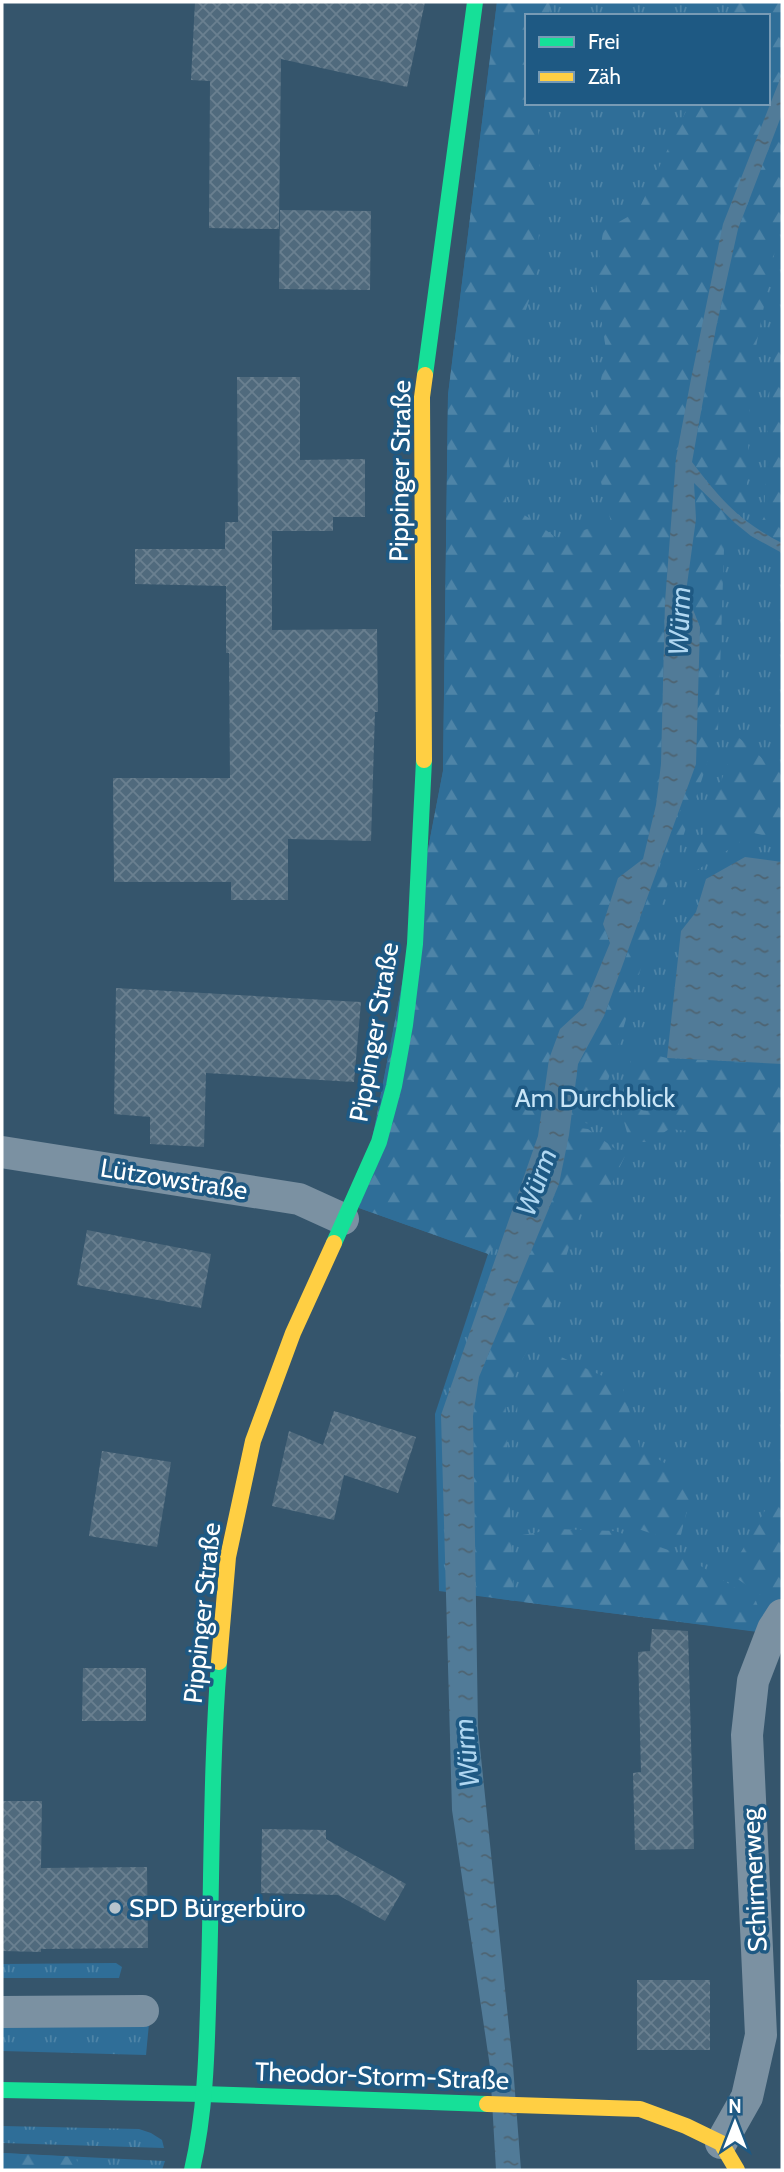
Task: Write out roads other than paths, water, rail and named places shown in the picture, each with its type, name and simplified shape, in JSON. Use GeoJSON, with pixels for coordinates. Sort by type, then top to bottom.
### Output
{"type":"FeatureCollection","features":[{"type":"Feature","properties":{"kind":"main road","name":"Pippinger Straße"},"geometry":{"type":"LineString","coordinates":[[192,2170],[203,2094],[209,1994],[216,1692],[228,1557],[253,1441],[293,1333],[379,1143],[394,1086],[405,1025],[415,944],[424,772],[422,397],[475,2]]}},
{"type":"Feature","properties":{"kind":"main road","name":"Theodor-Storm-Straße"},"geometry":{"type":"LineString","coordinates":[[2,2090],[640,2109],[686,2126],[721,2143]]}},
{"type":"Feature","properties":{"kind":"main road"},"geometry":{"type":"LineString","coordinates":[[721,2143],[737,2170]]}},
{"type":"Feature","properties":{"kind":"street","name":"Lützowstraße"},"geometry":{"type":"LineString","coordinates":[[2,1153],[299,1199],[343,1219]]}},
{"type":"Feature","properties":{"kind":"street","name":"Schirmerweg"},"geometry":{"type":"LineString","coordinates":[[721,2143],[747,2097],[761,2035],[747,1735],[753,1681],[773,1629],[782,1615]]}},
{"type":"Feature","properties":{"kind":"street"},"geometry":{"type":"LineString","coordinates":[[2,2012],[143,2011]]}},
{"type":"Feature","properties":{"kind":"water","name":"Würm"},"geometry":{"type":"Polygon","coordinates":[[[782,74],[782,114],[738,229],[716,328],[692,462],[712,488],[742,518],[782,543],[782,553],[751,536],[694,483],[696,519],[686,592],[700,627],[696,764],[604,1016],[578,1064],[569,1135],[559,1184],[479,1377],[473,1416],[478,1728],[513,2066],[521,2170],[496,2170],[490,2067],[452,1810],[441,1415],[538,1136],[549,1059],[560,1029],[583,1008],[610,943],[603,924],[618,878],[643,859],[656,805],[661,764],[665,602],[676,458],[723,224],[782,74]]]}},
{"type":"Feature","properties":{"kind":"water"},"geometry":{"type":"Polygon","coordinates":[[[745,857],[782,862],[782,1064],[667,1058],[681,931],[696,912],[706,879],[745,857]]]}},
{"type":"Feature","properties":{"kind":"place","name":"SPD Bürgerbüro"},"geometry":{"type":"Point","coordinates":[115,1908]}},
{"type":"Feature","properties":{"kind":"park label","name":"Am Durchblick"},"geometry":{"type":"Point","coordinates":[595,1098]}}]}
